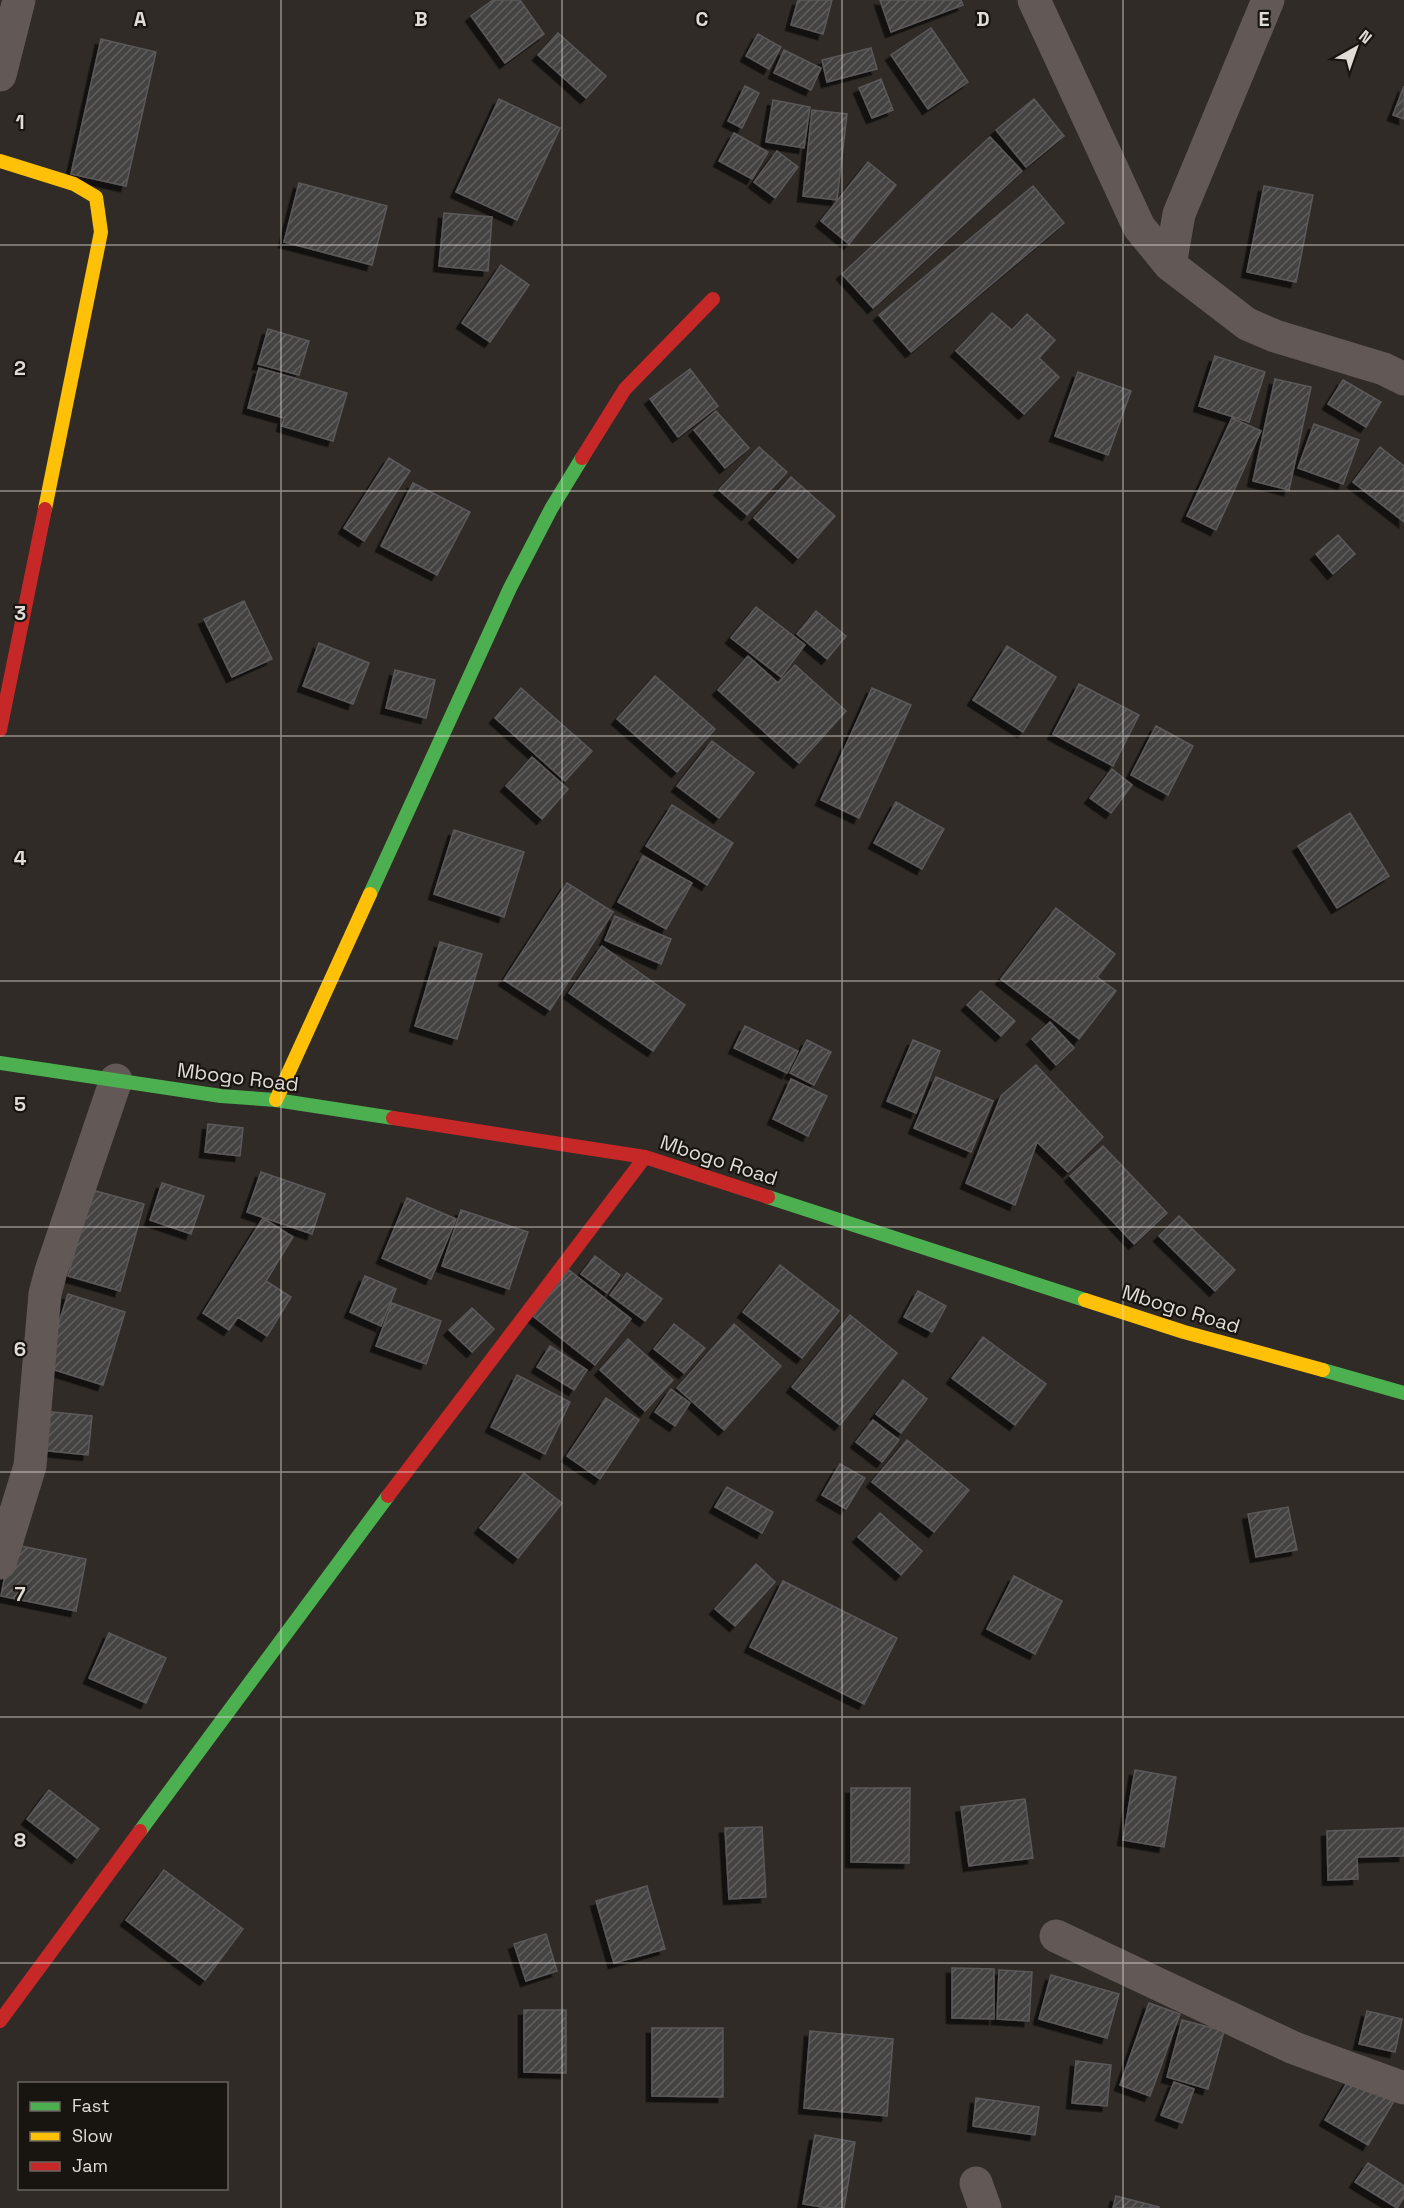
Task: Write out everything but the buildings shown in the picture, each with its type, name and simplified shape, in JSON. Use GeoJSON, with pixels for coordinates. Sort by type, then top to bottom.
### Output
{"type":"FeatureCollection","features":[{"type":"Feature","properties":{"kind":"street"},"geometry":{"type":"LineString","coordinates":[[0,75],[19,0]]}},
{"type":"Feature","properties":{"kind":"street"},"geometry":{"type":"LineString","coordinates":[[1034,0],[1139,227],[1170,266],[1247,324],[1275,336],[1384,369],[1404,379]]}},
{"type":"Feature","properties":{"kind":"street"},"geometry":{"type":"LineString","coordinates":[[1170,266],[1179,214],[1268,0]]}},
{"type":"Feature","properties":{"kind":"street"},"geometry":{"type":"LineString","coordinates":[[0,161],[74,184],[96,197],[101,232],[0,730]]}},
{"type":"Feature","properties":{"kind":"street"},"geometry":{"type":"LineString","coordinates":[[276,1100],[510,588],[552,509],[625,389],[713,299]]}},
{"type":"Feature","properties":{"kind":"street","name":"Mbogo Road"},"geometry":{"type":"LineString","coordinates":[[0,1063],[221,1096],[276,1100],[645,1157],[1184,1332],[1404,1393]]}},
{"type":"Feature","properties":{"kind":"street"},"geometry":{"type":"LineString","coordinates":[[0,1563],[30,1466],[45,1294],[116,1080]]}},
{"type":"Feature","properties":{"kind":"street"},"geometry":{"type":"LineString","coordinates":[[0,2021],[370,1520],[645,1157]]}},
{"type":"Feature","properties":{"kind":"street"},"geometry":{"type":"LineString","coordinates":[[1056,1936],[1294,2048],[1404,2088]]}},
{"type":"Feature","properties":{"kind":"traffic: fast"},"geometry":{"type":"LineString","coordinates":[[370,894],[510,588],[551,509],[582,458]]}},
{"type":"Feature","properties":{"kind":"traffic: fast"},"geometry":{"type":"LineString","coordinates":[[0,1063],[221,1096],[276,1100],[393,1118]]}},
{"type":"Feature","properties":{"kind":"traffic: fast"},"geometry":{"type":"LineString","coordinates":[[768,1197],[1085,1300]]}},
{"type":"Feature","properties":{"kind":"traffic: fast"},"geometry":{"type":"LineString","coordinates":[[1323,1370],[1404,1393]]}},
{"type":"Feature","properties":{"kind":"traffic: fast"},"geometry":{"type":"LineString","coordinates":[[140,1831],[388,1496]]}},
{"type":"Feature","properties":{"kind":"traffic: slow"},"geometry":{"type":"LineString","coordinates":[[0,161],[74,184],[96,197],[101,232],[45,509]]}},
{"type":"Feature","properties":{"kind":"traffic: slow"},"geometry":{"type":"LineString","coordinates":[[276,1100],[370,894]]}},
{"type":"Feature","properties":{"kind":"traffic: slow"},"geometry":{"type":"LineString","coordinates":[[1085,1300],[1184,1332],[1323,1370]]}},
{"type":"Feature","properties":{"kind":"traffic: jam"},"geometry":{"type":"LineString","coordinates":[[582,458],[625,389],[713,299]]}},
{"type":"Feature","properties":{"kind":"traffic: jam"},"geometry":{"type":"LineString","coordinates":[[0,730],[45,509]]}},
{"type":"Feature","properties":{"kind":"traffic: jam"},"geometry":{"type":"LineString","coordinates":[[393,1118],[645,1157],[768,1197]]}},
{"type":"Feature","properties":{"kind":"traffic: jam"},"geometry":{"type":"LineString","coordinates":[[388,1496],[645,1157]]}},
{"type":"Feature","properties":{"kind":"traffic: jam"},"geometry":{"type":"LineString","coordinates":[[0,2021],[140,1831]]}}]}
